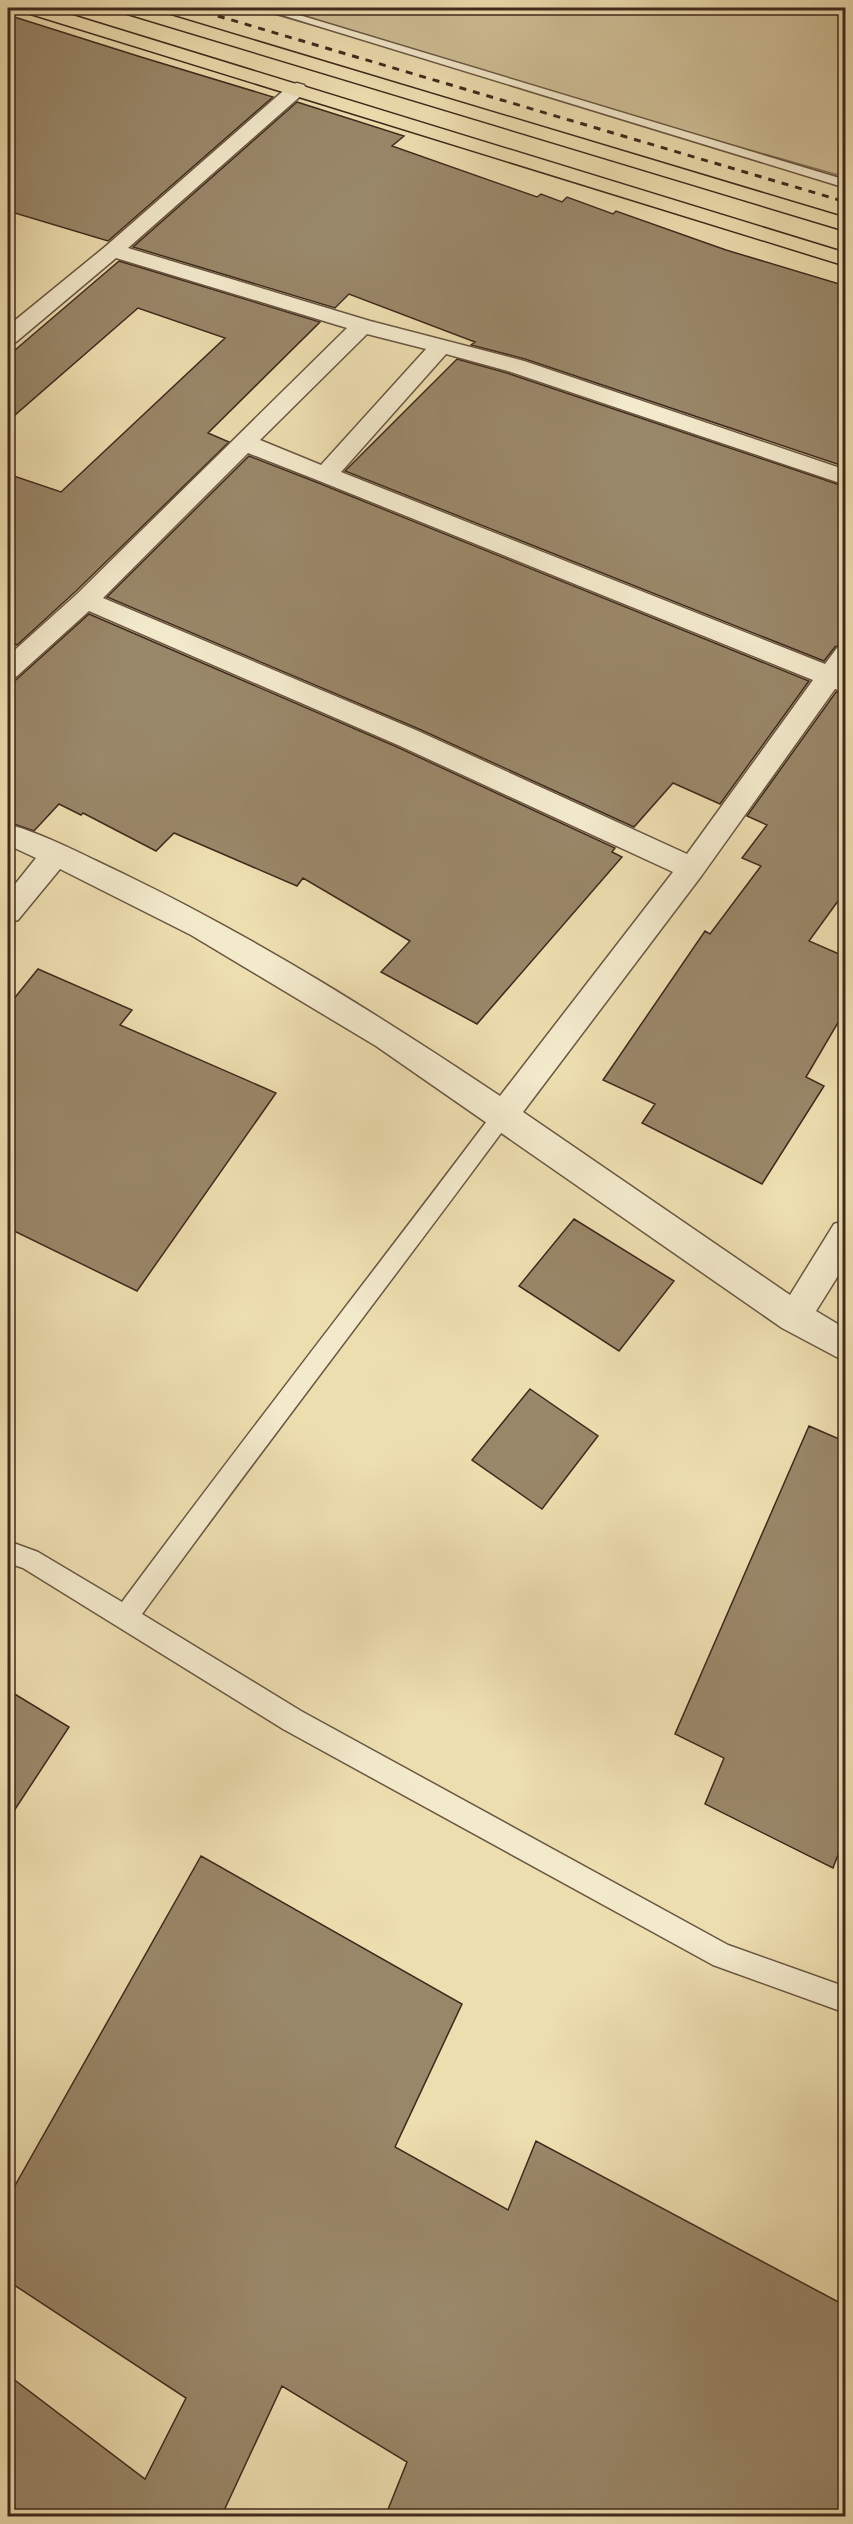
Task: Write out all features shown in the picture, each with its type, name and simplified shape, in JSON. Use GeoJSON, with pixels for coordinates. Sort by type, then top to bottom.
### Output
{"type":"FeatureCollection","features":[{"type":"Feature","properties":{"kind":"highway"},"geometry":{"type":"LineString","coordinates":[[31,8],[846,260]]}},
{"type":"Feature","properties":{"kind":"highway"},"geometry":{"type":"LineString","coordinates":[[128,8],[846,225]]}},
{"type":"Feature","properties":{"kind":"highway"},"geometry":{"type":"LineString","coordinates":[[596,182],[624,157]]}},
{"type":"Feature","properties":{"kind":"highway"},"geometry":{"type":"LineString","coordinates":[[705,216],[730,190]]}},
{"type":"Feature","properties":{"kind":"street"},"geometry":{"type":"LineString","coordinates":[[8,337],[113,250],[297,89]]}},
{"type":"Feature","properties":{"kind":"street"},"geometry":{"type":"LineString","coordinates":[[113,250],[362,326],[516,366],[846,478]]}},
{"type":"Feature","properties":{"kind":"street"},"geometry":{"type":"LineString","coordinates":[[8,670],[86,600],[362,326]]}},
{"type":"Feature","properties":{"kind":"street"},"geometry":{"type":"LineString","coordinates":[[325,475],[441,346]]}},
{"type":"Feature","properties":{"kind":"street"},"geometry":{"type":"LineString","coordinates":[[243,442],[840,671],[503,1115]]}},
{"type":"Feature","properties":{"kind":"street"},"geometry":{"type":"LineString","coordinates":[[86,600],[408,738],[692,868]]}},
{"type":"Feature","properties":{"kind":"street"},"geometry":{"type":"LineString","coordinates":[[8,834],[56,854],[184,919],[339,1008],[503,1115],[794,1317],[846,1347]]}},
{"type":"Feature","properties":{"kind":"street"},"geometry":{"type":"LineString","coordinates":[[8,912],[56,854]]}},
{"type":"Feature","properties":{"kind":"street"},"geometry":{"type":"LineString","coordinates":[[794,1317],[846,1233]]}},
{"type":"Feature","properties":{"kind":"lane"},"geometry":{"type":"LineString","coordinates":[[266,8],[846,184]]}},
{"type":"Feature","properties":{"kind":"lane"},"geometry":{"type":"LineString","coordinates":[[125,1617],[273,1416],[377,1284],[503,1115]]}},
{"type":"Feature","properties":{"kind":"lane"},"geometry":{"type":"LineString","coordinates":[[8,1552],[30,1560],[292,1720],[722,1956],[846,2000]]}},
{"type":"Feature","properties":{"kind":"shaded area"},"geometry":{"type":"Polygon","coordinates":[[[252,8],[845,8],[845,177],[252,8]]]}},
{"type":"Feature","properties":{"kind":"building"},"geometry":{"type":"Polygon","coordinates":[[[8,15],[273,97],[108,241],[8,211],[8,15]]]}},
{"type":"Feature","properties":{"kind":"building"},"geometry":{"type":"Polygon","coordinates":[[[297,102],[404,136],[392,146],[537,197],[541,194],[562,202],[567,197],[613,214],[616,211],[726,250],[846,286],[846,467],[525,359],[471,345],[475,342],[349,294],[335,308],[133,247],[297,102]]]}},
{"type":"Feature","properties":{"kind":"building"},"geometry":{"type":"Polygon","coordinates":[[[119,261],[320,322],[208,433],[229,442],[75,592],[17,645],[8,640],[8,474],[61,492],[225,338],[138,308],[8,421],[8,356],[119,261]]]}},
{"type":"Feature","properties":{"kind":"building"},"geometry":{"type":"Polygon","coordinates":[[[457,359],[507,373],[846,487],[846,643],[835,647],[824,661],[345,471],[457,359]]]}},
{"type":"Feature","properties":{"kind":"building"},"geometry":{"type":"Polygon","coordinates":[[[249,456],[809,681],[720,804],[673,783],[634,827],[419,729],[107,597],[249,456]]]}},
{"type":"Feature","properties":{"kind":"building"},"geometry":{"type":"Polygon","coordinates":[[[89,614],[397,747],[615,848],[612,852],[622,857],[477,1024],[381,972],[410,941],[303,878],[297,886],[174,833],[156,851],[83,813],[81,815],[59,804],[34,831],[8,822],[8,687],[89,614]]]}},
{"type":"Feature","properties":{"kind":"building"},"geometry":{"type":"Polygon","coordinates":[[[836,692],[846,694],[846,890],[809,941],[846,957],[846,1009],[806,1077],[824,1086],[762,1184],[642,1123],[655,1104],[603,1080],[705,931],[710,934],[761,866],[742,858],[767,825],[747,816],[836,692]]]}},
{"type":"Feature","properties":{"kind":"building"},"geometry":{"type":"Polygon","coordinates":[[[38,969],[132,1010],[120,1025],[276,1093],[137,1291],[8,1228],[8,1006],[38,969]]]}},
{"type":"Feature","properties":{"kind":"building"},"geometry":{"type":"Polygon","coordinates":[[[574,1219],[674,1281],[619,1351],[519,1286],[574,1219]]]}},
{"type":"Feature","properties":{"kind":"building"},"geometry":{"type":"Polygon","coordinates":[[[530,1389],[598,1436],[542,1509],[472,1460],[530,1389]]]}},
{"type":"Feature","properties":{"kind":"building"},"geometry":{"type":"Polygon","coordinates":[[[809,1426],[846,1442],[846,1834],[833,1868],[705,1804],[724,1758],[675,1734],[809,1426]]]}},
{"type":"Feature","properties":{"kind":"building"},"geometry":{"type":"Polygon","coordinates":[[[8,1690],[69,1727],[8,1820],[8,1690]]]}},
{"type":"Feature","properties":{"kind":"building"},"geometry":{"type":"Polygon","coordinates":[[[201,1856],[462,2004],[395,2147],[508,2210],[536,2141],[846,2306],[846,2517],[385,2517],[407,2462],[282,2386],[221,2517],[8,2517],[8,2375],[145,2479],[186,2398],[8,2281],[8,2198],[201,1856]]]}},
{"type":"Feature","properties":{"kind":"railway"},"geometry":{"type":"LineString","coordinates":[[191,8],[846,202]]}}]}
